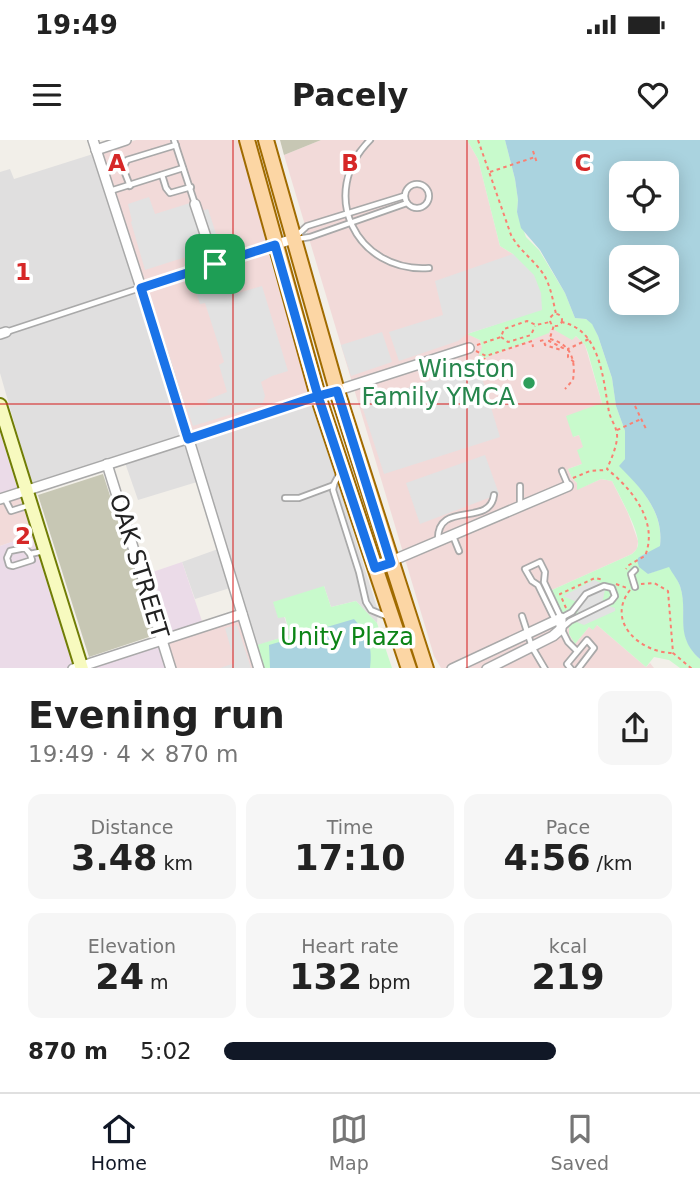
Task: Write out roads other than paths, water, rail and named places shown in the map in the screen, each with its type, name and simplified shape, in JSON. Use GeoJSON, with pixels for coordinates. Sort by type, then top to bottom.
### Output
{"type":"FeatureCollection","features":[{"type":"Feature","properties":{"kind":"main road"},"geometry":{"type":"LineString","coordinates":[[247,140],[318,396],[409,668]]}},
{"type":"Feature","properties":{"kind":"main road"},"geometry":{"type":"LineString","coordinates":[[267,140],[337,391],[426,668]]}},
{"type":"Feature","properties":{"kind":"main road"},"geometry":{"type":"LineString","coordinates":[[401,668],[402,652]]}},
{"type":"Feature","properties":{"kind":"street"},"geometry":{"type":"LineString","coordinates":[[125,140],[94,145],[259,668]]}},
{"type":"Feature","properties":{"kind":"street"},"geometry":{"type":"LineString","coordinates":[[195,204],[215,264]]}},
{"type":"Feature","properties":{"kind":"street"},"geometry":{"type":"LineString","coordinates":[[141,288],[293,239]]}},
{"type":"Feature","properties":{"kind":"street"},"geometry":{"type":"LineString","coordinates":[[2,498],[469,348]]}},
{"type":"Feature","properties":{"kind":"street"},"geometry":{"type":"LineString","coordinates":[[0,405],[79,668],[242,614]]}},
{"type":"Feature","properties":{"kind":"street","name":"OAK STREET"},"geometry":{"type":"LineString","coordinates":[[107,464],[171,668]]}},
{"type":"Feature","properties":{"kind":"street"},"geometry":{"type":"LineString","coordinates":[[375,568],[519,507],[570,482]]}},
{"type":"Feature","properties":{"kind":"street"},"geometry":{"type":"LineString","coordinates":[[452,668],[559,622]]}},
{"type":"Feature","properties":{"kind":"street"},"geometry":{"type":"LineString","coordinates":[[487,668],[553,636],[559,622]]}},
{"type":"Feature","properties":{"kind":"lane"},"geometry":{"type":"LineString","coordinates":[[370,140],[354,158],[348,171],[347,214],[351,223],[364,246],[388,262],[417,269],[429,268]]}},
{"type":"Feature","properties":{"kind":"lane"},"geometry":{"type":"LineString","coordinates":[[130,186],[123,168],[125,161],[175,143],[195,204]]}},
{"type":"Feature","properties":{"kind":"lane"},"geometry":{"type":"LineString","coordinates":[[91,170],[101,167]]}},
{"type":"Feature","properties":{"kind":"lane"},"geometry":{"type":"LineString","coordinates":[[109,191],[183,167]]}},
{"type":"Feature","properties":{"kind":"lane"},"geometry":{"type":"LineString","coordinates":[[162,175],[170,193],[191,187]]}},
{"type":"Feature","properties":{"kind":"lane"},"geometry":{"type":"LineString","coordinates":[[413,184],[425,186],[429,194],[421,207],[413,208],[404,196],[407,188],[413,184]]}},
{"type":"Feature","properties":{"kind":"lane"},"geometry":{"type":"LineString","coordinates":[[293,239],[307,226],[404,196]]}},
{"type":"Feature","properties":{"kind":"lane"},"geometry":{"type":"LineString","coordinates":[[293,239],[310,237],[407,203]]}},
{"type":"Feature","properties":{"kind":"lane"},"geometry":{"type":"LineString","coordinates":[[3,333],[141,288]]}},
{"type":"Feature","properties":{"kind":"lane"},"geometry":{"type":"LineString","coordinates":[[342,469],[333,491],[366,602],[380,615],[391,618]]}},
{"type":"Feature","properties":{"kind":"lane"},"geometry":{"type":"LineString","coordinates":[[562,471],[570,482]]}},
{"type":"Feature","properties":{"kind":"lane"},"geometry":{"type":"LineString","coordinates":[[285,498],[299,498],[334,485]]}},
{"type":"Feature","properties":{"kind":"lane"},"geometry":{"type":"LineString","coordinates":[[519,507],[520,486]]}},
{"type":"Feature","properties":{"kind":"lane"},"geometry":{"type":"LineString","coordinates":[[438,542],[441,524],[449,518],[483,511],[489,507],[494,495]]}},
{"type":"Feature","properties":{"kind":"lane"},"geometry":{"type":"LineString","coordinates":[[2,498],[11,511],[30,505]]}},
{"type":"Feature","properties":{"kind":"lane"},"geometry":{"type":"LineString","coordinates":[[453,536],[459,551]]}},
{"type":"Feature","properties":{"kind":"lane"},"geometry":{"type":"LineString","coordinates":[[26,548],[30,554],[32,560],[9,565],[7,558],[10,551],[26,548]]}},
{"type":"Feature","properties":{"kind":"lane"},"geometry":{"type":"LineString","coordinates":[[30,554],[45,551]]}},
{"type":"Feature","properties":{"kind":"lane"},"geometry":{"type":"LineString","coordinates":[[559,622],[538,584],[532,581],[525,569],[540,562],[545,572],[544,582],[566,640],[577,652]]}},
{"type":"Feature","properties":{"kind":"lane"},"geometry":{"type":"LineString","coordinates":[[635,570],[631,574],[635,587]]}},
{"type":"Feature","properties":{"kind":"lane"},"geometry":{"type":"LineString","coordinates":[[538,584],[544,582]]}},
{"type":"Feature","properties":{"kind":"lane"},"geometry":{"type":"LineString","coordinates":[[606,586],[613,590],[614,598],[609,603],[570,621],[559,622],[572,612],[586,594],[606,586]]}},
{"type":"Feature","properties":{"kind":"lane"},"geometry":{"type":"LineString","coordinates":[[522,615],[531,647],[545,668]]}},
{"type":"Feature","properties":{"kind":"lane"},"geometry":{"type":"LineString","coordinates":[[571,668],[567,664],[586,641],[595,646],[578,668]]}},
{"type":"Feature","properties":{"kind":"water"},"geometry":{"type":"Polygon","coordinates":[[[505,140],[700,140],[700,659],[687,641],[680,586],[669,567],[648,574],[639,567],[639,557],[660,546],[659,522],[643,492],[619,466],[625,459],[625,431],[598,336],[586,319],[575,318],[565,293],[540,250],[521,228],[517,212],[518,200],[505,140]]]}},
{"type":"Feature","properties":{"kind":"water"},"geometry":{"type":"Polygon","coordinates":[[[354,619],[368,642],[370,668],[270,668],[269,645],[303,635],[310,641],[319,637],[320,629],[354,619]]]}},
{"type":"Feature","properties":{"kind":"place","name":"Winston Family YMCA"},"geometry":{"type":"Point","coordinates":[529,383]}},
{"type":"Feature","properties":{"kind":"park label","name":"Unity Plaza"},"geometry":{"type":"Point","coordinates":[347,637]}}]}
